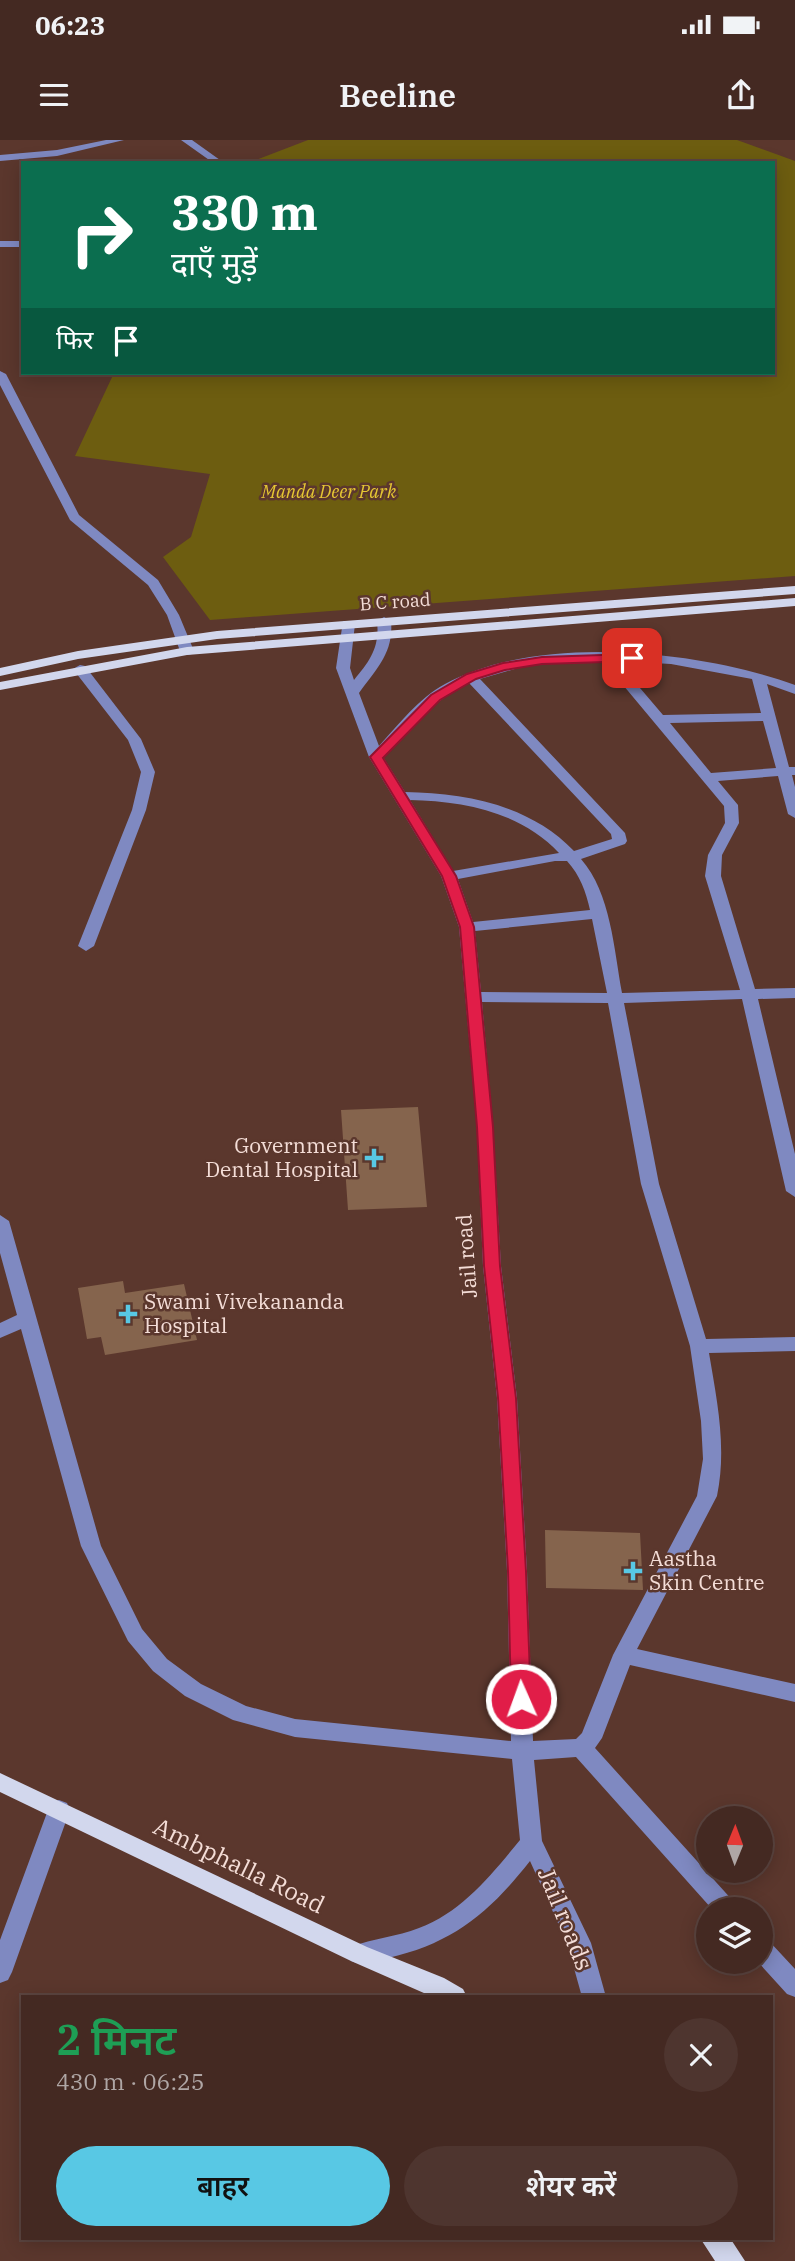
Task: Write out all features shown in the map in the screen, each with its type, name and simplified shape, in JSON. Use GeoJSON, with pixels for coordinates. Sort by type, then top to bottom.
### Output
{"type":"FeatureCollection","features":[{"type":"Feature","properties":{"kind":"main road","name":"B C road"},"geometry":{"type":"LineString","coordinates":[[0,672],[78,655],[348,631],[384,621],[795,590]]}},
{"type":"Feature","properties":{"kind":"main road"},"geometry":{"type":"LineString","coordinates":[[348,631],[387,635],[795,602]]}},
{"type":"Feature","properties":{"kind":"main road"},"geometry":{"type":"LineString","coordinates":[[0,686],[185,645]]}},
{"type":"Feature","properties":{"kind":"main road","name":"Ambphalla Road"},"geometry":{"type":"LineString","coordinates":[[0,1782],[359,1954],[452,1995]]}},
{"type":"Feature","properties":{"kind":"main road"},"geometry":{"type":"LineString","coordinates":[[715,2240],[733,2261]]}},
{"type":"Feature","properties":{"kind":"street"},"geometry":{"type":"LineString","coordinates":[[0,158],[42,156],[119,140]]}},
{"type":"Feature","properties":{"kind":"street"},"geometry":{"type":"LineString","coordinates":[[186,140],[215,160]]}},
{"type":"Feature","properties":{"kind":"street"},"geometry":{"type":"LineString","coordinates":[[0,244],[21,244]]}},
{"type":"Feature","properties":{"kind":"street"},"geometry":{"type":"LineString","coordinates":[[0,374],[74,517],[153,583],[168,605],[185,645]]}},
{"type":"Feature","properties":{"kind":"street"},"geometry":{"type":"LineString","coordinates":[[352,693],[382,654],[387,635],[384,621]]}},
{"type":"Feature","properties":{"kind":"street","name":"Jail road"},"geometry":{"type":"LineString","coordinates":[[348,631],[343,668],[376,757],[449,876],[467,927],[485,1127],[492,1266],[507,1398],[517,1571],[522,1751],[531,1842]]}},
{"type":"Feature","properties":{"kind":"street"},"geometry":{"type":"LineString","coordinates":[[607,657],[726,797],[733,814],[732,823],[715,855],[713,876],[749,994],[795,1191]]}},
{"type":"Feature","properties":{"kind":"street"},"geometry":{"type":"LineString","coordinates":[[376,757],[436,697],[471,677],[503,667],[542,661],[607,657],[704,664],[758,676],[795,690]]}},
{"type":"Feature","properties":{"kind":"street"},"geometry":{"type":"LineString","coordinates":[[80,669],[134,739],[148,772],[139,810],[86,946]]}},
{"type":"Feature","properties":{"kind":"street"},"geometry":{"type":"LineString","coordinates":[[758,676],[769,716],[790,771],[795,814]]}},
{"type":"Feature","properties":{"kind":"street"},"geometry":{"type":"LineString","coordinates":[[449,876],[555,857],[572,858],[615,845],[620,841],[618,833],[471,677]]}},
{"type":"Feature","properties":{"kind":"street"},"geometry":{"type":"LineString","coordinates":[[659,719],[769,716]]}},
{"type":"Feature","properties":{"kind":"street"},"geometry":{"type":"LineString","coordinates":[[709,777],[790,771]]}},
{"type":"Feature","properties":{"kind":"street"},"geometry":{"type":"LineString","coordinates":[[0,1221],[91,1546],[135,1635],[160,1665],[193,1690],[241,1714],[295,1728],[522,1751],[581,1748],[592,1738],[623,1655],[707,1496],[712,1479],[712,1440],[699,1346],[650,1186],[616,998],[598,914],[587,879],[572,858],[538,827],[505,810],[459,799],[398,796]]}},
{"type":"Feature","properties":{"kind":"street"},"geometry":{"type":"LineString","coordinates":[[467,927],[598,914]]}},
{"type":"Feature","properties":{"kind":"street"},"geometry":{"type":"LineString","coordinates":[[474,998],[616,998],[795,993]]}},
{"type":"Feature","properties":{"kind":"street"},"geometry":{"type":"LineString","coordinates":[[0,1331],[27,1318]]}},
{"type":"Feature","properties":{"kind":"street"},"geometry":{"type":"LineString","coordinates":[[699,1346],[795,1344]]}},
{"type":"Feature","properties":{"kind":"street"},"geometry":{"type":"LineString","coordinates":[[623,1655],[795,1693]]}},
{"type":"Feature","properties":{"kind":"street"},"geometry":{"type":"LineString","coordinates":[[581,1748],[715,1897]]}},
{"type":"Feature","properties":{"kind":"street"},"geometry":{"type":"LineString","coordinates":[[0,1972],[59,1810]]}},
{"type":"Feature","properties":{"kind":"street"},"geometry":{"type":"LineString","coordinates":[[359,1954],[436,1932],[465,1914],[493,1891],[531,1842]]}},
{"type":"Feature","properties":{"kind":"street","name":"Jail roads"},"geometry":{"type":"LineString","coordinates":[[531,1842],[551,1879],[579,1943],[593,1995]]}},
{"type":"Feature","properties":{"kind":"street"},"geometry":{"type":"LineString","coordinates":[[773,1961],[795,1986]]}},
{"type":"Feature","properties":{"kind":"green space","name":"Manda Deer Park"},"geometry":{"type":"Polygon","coordinates":[[[308,140],[737,140],[795,161],[795,576],[210,620],[163,557],[191,537],[210,474],[75,456],[113,375],[775,375],[775,161],[253,161],[308,140]]]}},
{"type":"Feature","properties":{"kind":"building"},"geometry":{"type":"Polygon","coordinates":[[[418,1107],[427,1207],[348,1210],[341,1110],[418,1107]]]}},
{"type":"Feature","properties":{"kind":"building"},"geometry":{"type":"Polygon","coordinates":[[[123,1281],[125,1293],[184,1284],[197,1340],[105,1355],[101,1337],[87,1339],[78,1288],[123,1281]]]}},
{"type":"Feature","properties":{"kind":"building"},"geometry":{"type":"Polygon","coordinates":[[[545,1530],[640,1533],[643,1590],[546,1588],[545,1530]]]}},
{"type":"Feature","properties":{"kind":"place","name":"Government Dental Hospital"},"geometry":{"type":"Point","coordinates":[374,1158]}},
{"type":"Feature","properties":{"kind":"place","name":"Swami Vivekananda Hospital"},"geometry":{"type":"Point","coordinates":[128,1314]}},
{"type":"Feature","properties":{"kind":"place","name":"Aastha Skin Centre"},"geometry":{"type":"Point","coordinates":[633,1571]}},
{"type":"Feature","properties":{"kind":"route"},"geometry":{"type":"LineString","coordinates":[[521,1699],[507,1398],[492,1266],[485,1127],[467,927],[449,876],[376,757],[436,697],[471,677],[503,667],[542,661],[632,658]]}}]}
